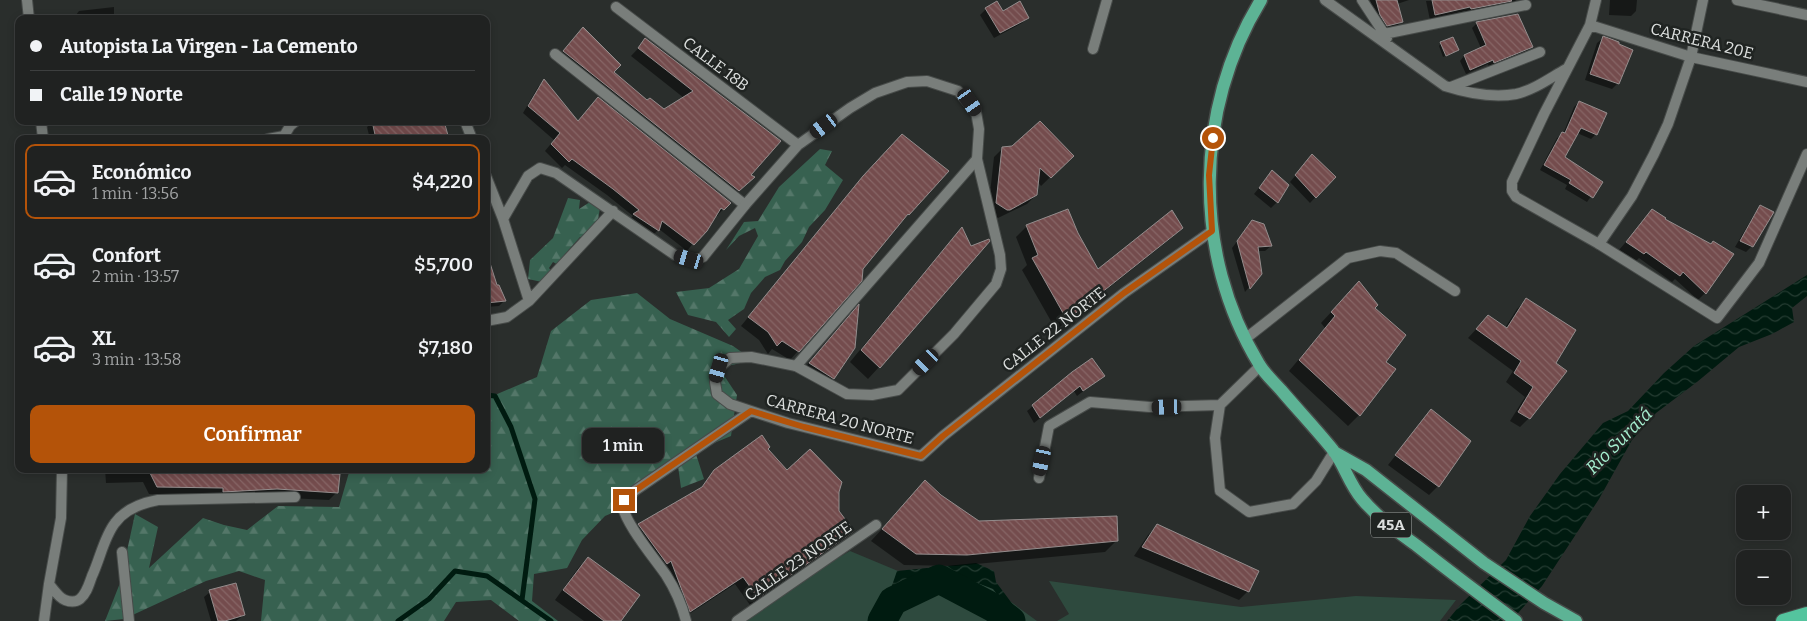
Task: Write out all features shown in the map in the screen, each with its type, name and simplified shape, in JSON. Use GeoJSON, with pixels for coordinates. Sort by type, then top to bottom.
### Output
{"type":"FeatureCollection","features":[{"type":"Feature","properties":{"kind":"highway"},"geometry":{"type":"LineString","coordinates":[[1783,621],[1806,613]]}},
{"type":"Feature","properties":{"kind":"main road","name":"45A"},"geometry":{"type":"LineString","coordinates":[[1261,0],[1253,13],[1230,64],[1215,119],[1209,175],[1212,231],[1219,269],[1230,304],[1245,339],[1260,366],[1334,452],[1362,498],[1384,520],[1516,621]]}},
{"type":"Feature","properties":{"kind":"main road","name":"45A"},"geometry":{"type":"LineString","coordinates":[[1334,452],[1366,470],[1484,563],[1544,603],[1576,621]]}},
{"type":"Feature","properties":{"kind":"street"},"geometry":{"type":"LineString","coordinates":[[27,0],[29,15]]}},
{"type":"Feature","properties":{"kind":"street"},"geometry":{"type":"LineString","coordinates":[[1093,49],[1108,0]]}},
{"type":"Feature","properties":{"kind":"street"},"geometry":{"type":"LineString","coordinates":[[1325,0],[1446,86],[1469,93],[1516,94],[1533,88],[1567,69]]}},
{"type":"Feature","properties":{"kind":"street"},"geometry":{"type":"LineString","coordinates":[[1362,0],[1384,34],[1414,62]]}},
{"type":"Feature","properties":{"kind":"street"},"geometry":{"type":"LineString","coordinates":[[1596,0],[1590,25],[1512,182],[1512,191],[1516,197],[1599,244],[1717,318],[1759,263],[1807,154]]}},
{"type":"Feature","properties":{"kind":"street"},"geometry":{"type":"LineString","coordinates":[[1599,244],[1632,196],[1674,110],[1691,57],[1703,0]]}},
{"type":"Feature","properties":{"kind":"street"},"geometry":{"type":"LineString","coordinates":[[1737,0],[1807,15]]}},
{"type":"Feature","properties":{"kind":"street"},"geometry":{"type":"LineString","coordinates":[[1384,34],[1526,5]]}},
{"type":"Feature","properties":{"kind":"street","name":"CALLE 18B"},"geometry":{"type":"LineString","coordinates":[[616,7],[798,145]]}},
{"type":"Feature","properties":{"kind":"street","name":"CARRERA 20E"},"geometry":{"type":"LineString","coordinates":[[1590,25],[1691,57],[1807,82]]}},
{"type":"Feature","properties":{"kind":"street"},"geometry":{"type":"LineString","coordinates":[[1451,87],[1540,52]]}},
{"type":"Feature","properties":{"kind":"street"},"geometry":{"type":"LineString","coordinates":[[554,54],[745,206]]}},
{"type":"Feature","properties":{"kind":"street"},"geometry":{"type":"LineString","coordinates":[[503,219],[528,176],[540,168],[556,173],[675,255],[696,260],[703,258],[798,145],[850,108],[875,93],[907,82],[927,82],[958,91],[976,112],[979,129],[977,159],[1000,254],[1001,269],[996,284],[954,334],[898,390],[872,395],[847,394],[796,366],[977,159]]}},
{"type":"Feature","properties":{"kind":"street"},"geometry":{"type":"LineString","coordinates":[[490,186],[503,219],[529,300]]}},
{"type":"Feature","properties":{"kind":"street"},"geometry":{"type":"LineString","coordinates":[[490,320],[507,316],[529,300],[613,211]]}},
{"type":"Feature","properties":{"kind":"street","name":"CALLE 22 NORTE"},"geometry":{"type":"LineString","coordinates":[[921,456],[943,436],[1124,293],[1212,231]]}},
{"type":"Feature","properties":{"kind":"street"},"geometry":{"type":"LineString","coordinates":[[1245,339],[1348,258],[1380,251],[1396,253],[1455,291]]}},
{"type":"Feature","properties":{"kind":"street","name":"CARRERA 20 NORTE"},"geometry":{"type":"LineString","coordinates":[[796,366],[750,357],[730,358],[719,368],[715,382],[717,394],[730,404],[797,425],[921,456]]}},
{"type":"Feature","properties":{"kind":"street"},"geometry":{"type":"LineString","coordinates":[[1260,366],[1220,405],[1215,438],[1220,491],[1249,512],[1293,504],[1316,481],[1334,452]]}},
{"type":"Feature","properties":{"kind":"street"},"geometry":{"type":"LineString","coordinates":[[1038,478],[1049,426],[1090,402],[1150,407],[1220,405]]}},
{"type":"Feature","properties":{"kind":"street"},"geometry":{"type":"LineString","coordinates":[[686,621],[683,609],[667,576],[630,522],[622,509],[622,503],[630,494],[751,411]]}},
{"type":"Feature","properties":{"kind":"street"},"geometry":{"type":"LineString","coordinates":[[44,621],[61,518],[62,473]]}},
{"type":"Feature","properties":{"kind":"street"},"geometry":{"type":"LineString","coordinates":[[49,584],[63,600],[76,601],[80,599],[86,592],[98,565],[107,535],[116,521],[126,512],[143,502],[158,500],[295,497]]}},
{"type":"Feature","properties":{"kind":"street","name":"CALLE 23 NORTE"},"geometry":{"type":"LineString","coordinates":[[737,621],[876,525]]}},
{"type":"Feature","properties":{"kind":"street"},"geometry":{"type":"LineString","coordinates":[[122,552],[129,621]]}},
{"type":"Feature","properties":{"kind":"shaded area"},"geometry":{"type":"Polygon","coordinates":[[[850,551],[898,571],[985,583],[1037,621],[736,621],[752,608],[850,551]]]}},
{"type":"Feature","properties":{"kind":"shaded area"},"geometry":{"type":"Polygon","coordinates":[[[1049,581],[1241,607],[1356,596],[1456,600],[1440,621],[1057,621],[1069,614],[1049,581]]]}},
{"type":"Feature","properties":{"kind":"green space"},"geometry":{"type":"Polygon","coordinates":[[[820,149],[832,151],[825,165],[843,180],[825,210],[809,227],[802,242],[785,261],[780,270],[765,277],[751,293],[744,309],[728,320],[736,329],[729,337],[716,322],[688,315],[676,292],[709,288],[739,269],[758,236],[755,228],[739,236],[726,250],[744,222],[758,221],[779,187],[820,149]]]}},
{"type":"Feature","properties":{"kind":"green space"},"geometry":{"type":"Polygon","coordinates":[[[568,198],[580,200],[579,209],[590,202],[600,208],[597,226],[588,237],[580,237],[565,254],[560,266],[553,262],[549,268],[553,273],[542,282],[528,279],[530,260],[553,238],[568,198]]]}},
{"type":"Feature","properties":{"kind":"green space"},"geometry":{"type":"Polygon","coordinates":[[[637,293],[670,319],[733,346],[753,360],[719,368],[737,395],[731,436],[695,451],[704,479],[681,488],[678,466],[651,479],[631,505],[605,516],[582,540],[567,568],[534,574],[532,601],[558,621],[519,621],[491,600],[456,602],[444,621],[261,621],[265,580],[239,571],[206,581],[124,619],[105,621],[120,583],[135,514],[158,527],[149,568],[203,518],[247,530],[278,506],[339,507],[349,473],[490,473],[490,397],[537,377],[551,331],[591,300],[637,293]]]}},
{"type":"Feature","properties":{"kind":"water"},"geometry":{"type":"Polygon","coordinates":[[[1807,275],[1807,296],[1792,308],[1794,322],[1772,334],[1739,347],[1656,413],[1632,440],[1599,499],[1542,586],[1511,621],[1447,621],[1461,604],[1506,560],[1530,516],[1560,474],[1603,423],[1628,411],[1664,373],[1694,346],[1807,275]]]}},
{"type":"Feature","properties":{"kind":"water"},"geometry":{"type":"Polygon","coordinates":[[[976,563],[994,571],[996,582],[1025,621],[1017,621],[993,589],[972,581],[923,577],[906,587],[890,604],[878,621],[868,621],[888,597],[897,571],[976,563]]]}},
{"type":"Feature","properties":{"kind":"building"},"geometry":{"type":"Polygon","coordinates":[[[1376,0],[1397,0],[1403,22],[1387,26],[1380,15],[1376,0]]]}},
{"type":"Feature","properties":{"kind":"building"},"geometry":{"type":"Polygon","coordinates":[[[1432,0],[1512,1],[1471,9],[1470,7],[1435,15],[1432,0]]]}},
{"type":"Feature","properties":{"kind":"building"},"geometry":{"type":"Polygon","coordinates":[[[997,1],[1003,11],[1020,1],[1029,18],[1000,33],[985,8],[997,1]]]}},
{"type":"Feature","properties":{"kind":"building"},"geometry":{"type":"Polygon","coordinates":[[[1518,14],[1533,47],[1494,63],[1493,60],[1470,70],[1464,55],[1486,45],[1476,22],[1518,14]]]}},
{"type":"Feature","properties":{"kind":"building"},"geometry":{"type":"Polygon","coordinates":[[[583,27],[621,65],[614,72],[647,100],[650,98],[664,109],[693,91],[638,48],[645,38],[781,141],[751,175],[755,177],[739,191],[563,51],[583,27]]]}},
{"type":"Feature","properties":{"kind":"building"},"geometry":{"type":"Polygon","coordinates":[[[1603,36],[1633,50],[1619,84],[1590,74],[1603,36]]]}},
{"type":"Feature","properties":{"kind":"building"},"geometry":{"type":"Polygon","coordinates":[[[1453,37],[1459,50],[1446,56],[1440,42],[1453,37]]]}},
{"type":"Feature","properties":{"kind":"building"},"geometry":{"type":"Polygon","coordinates":[[[544,79],[578,121],[598,97],[731,203],[724,210],[721,208],[707,231],[694,245],[662,221],[659,231],[633,214],[639,210],[572,159],[569,162],[551,144],[560,133],[528,106],[544,79]]]}},
{"type":"Feature","properties":{"kind":"building"},"geometry":{"type":"Polygon","coordinates":[[[1579,101],[1607,113],[1597,135],[1581,128],[1565,157],[1603,182],[1593,198],[1569,183],[1571,180],[1544,165],[1562,132],[1565,133],[1579,101]]]}},
{"type":"Feature","properties":{"kind":"building"},"geometry":{"type":"Polygon","coordinates":[[[1040,121],[1074,156],[1051,178],[1040,168],[1037,195],[1007,210],[996,203],[1002,147],[1012,146],[1040,121]]]}},
{"type":"Feature","properties":{"kind":"building"},"geometry":{"type":"Polygon","coordinates":[[[373,125],[445,125],[448,135],[375,135],[373,125]]]}},
{"type":"Feature","properties":{"kind":"building"},"geometry":{"type":"Polygon","coordinates":[[[902,134],[949,171],[908,214],[863,269],[862,281],[799,352],[782,341],[777,346],[768,332],[748,317],[863,176],[902,134]]]}},
{"type":"Feature","properties":{"kind":"building"},"geometry":{"type":"Polygon","coordinates":[[[1312,154],[1336,177],[1316,198],[1295,175],[1312,154]]]}},
{"type":"Feature","properties":{"kind":"building"},"geometry":{"type":"Polygon","coordinates":[[[1272,170],[1289,185],[1278,203],[1259,188],[1272,170]]]}},
{"type":"Feature","properties":{"kind":"building"},"geometry":{"type":"Polygon","coordinates":[[[1760,205],[1774,212],[1753,247],[1740,241],[1760,205]]]}},
{"type":"Feature","properties":{"kind":"building"},"geometry":{"type":"Polygon","coordinates":[[[1068,209],[1078,233],[1098,269],[1172,210],[1183,228],[1067,320],[1032,258],[1038,255],[1026,225],[1068,209]]]}},
{"type":"Feature","properties":{"kind":"building"},"geometry":{"type":"Polygon","coordinates":[[[1652,209],[1665,219],[1711,244],[1713,241],[1734,254],[1706,294],[1683,272],[1680,276],[1646,252],[1644,254],[1626,242],[1652,209]]]}},
{"type":"Feature","properties":{"kind":"building"},"geometry":{"type":"Polygon","coordinates":[[[1252,220],[1264,224],[1272,246],[1258,247],[1262,274],[1250,289],[1237,241],[1252,220]]]}},
{"type":"Feature","properties":{"kind":"building"},"geometry":{"type":"Polygon","coordinates":[[[962,227],[971,246],[989,239],[990,241],[880,368],[861,350],[962,227]]]}},
{"type":"Feature","properties":{"kind":"building"},"geometry":{"type":"Polygon","coordinates":[[[490,263],[497,285],[499,285],[506,301],[490,303],[490,263]]]}},
{"type":"Feature","properties":{"kind":"building"},"geometry":{"type":"Polygon","coordinates":[[[1359,281],[1378,305],[1375,308],[1406,335],[1386,362],[1396,369],[1360,416],[1299,360],[1335,316],[1331,312],[1359,281]]]}},
{"type":"Feature","properties":{"kind":"building"},"geometry":{"type":"Polygon","coordinates":[[[1526,298],[1576,330],[1556,363],[1567,371],[1530,419],[1518,412],[1533,387],[1514,373],[1521,361],[1476,329],[1488,315],[1507,328],[1526,298]]]}},
{"type":"Feature","properties":{"kind":"building"},"geometry":{"type":"Polygon","coordinates":[[[859,304],[855,348],[834,379],[809,363],[859,304]]]}},
{"type":"Feature","properties":{"kind":"building"},"geometry":{"type":"Polygon","coordinates":[[[1092,358],[1105,376],[1083,391],[1080,386],[1040,418],[1032,405],[1092,358]]]}},
{"type":"Feature","properties":{"kind":"building"},"geometry":{"type":"Polygon","coordinates":[[[1431,409],[1471,441],[1439,487],[1395,455],[1431,409]]]}},
{"type":"Feature","properties":{"kind":"building"},"geometry":{"type":"Polygon","coordinates":[[[762,435],[770,447],[768,449],[787,470],[810,449],[842,482],[839,492],[839,511],[854,531],[758,598],[743,577],[690,612],[671,561],[667,564],[638,524],[702,487],[714,470],[762,435]]]}},
{"type":"Feature","properties":{"kind":"building"},"geometry":{"type":"Polygon","coordinates":[[[150,473],[340,474],[338,493],[277,489],[223,492],[223,488],[157,487],[150,473]]]}},
{"type":"Feature","properties":{"kind":"building"},"geometry":{"type":"Polygon","coordinates":[[[925,480],[941,495],[979,521],[1117,516],[1118,541],[967,555],[916,554],[882,529],[925,480]]]}},
{"type":"Feature","properties":{"kind":"building"},"geometry":{"type":"Polygon","coordinates":[[[1157,524],[1259,571],[1249,592],[1142,547],[1157,524]]]}},
{"type":"Feature","properties":{"kind":"building"},"geometry":{"type":"Polygon","coordinates":[[[588,557],[640,595],[621,621],[604,621],[563,590],[588,557]]]}},
{"type":"Feature","properties":{"kind":"building"},"geometry":{"type":"Polygon","coordinates":[[[236,583],[245,615],[225,621],[218,621],[209,590],[236,583]]]}},
{"type":"Feature","properties":{"kind":"waterway"},"geometry":{"type":"LineString","coordinates":[[490,395],[495,396],[511,427],[535,499],[522,600]]}},
{"type":"Feature","properties":{"kind":"waterway"},"geometry":{"type":"LineString","coordinates":[[398,621],[429,599],[455,571],[487,576],[551,621]]}},
{"type":"Feature","properties":{"kind":"waterway","name":"Río Suratá"},"geometry":{"type":"LineString","coordinates":[[882,621],[893,601],[939,579],[994,608],[1011,621]]}},
{"type":"Feature","properties":{"kind":"route"},"geometry":{"type":"LineString","coordinates":[[624,500],[751,411],[804,427],[921,456],[943,436],[1124,293],[1212,231],[1209,175],[1213,138]]}}]}
